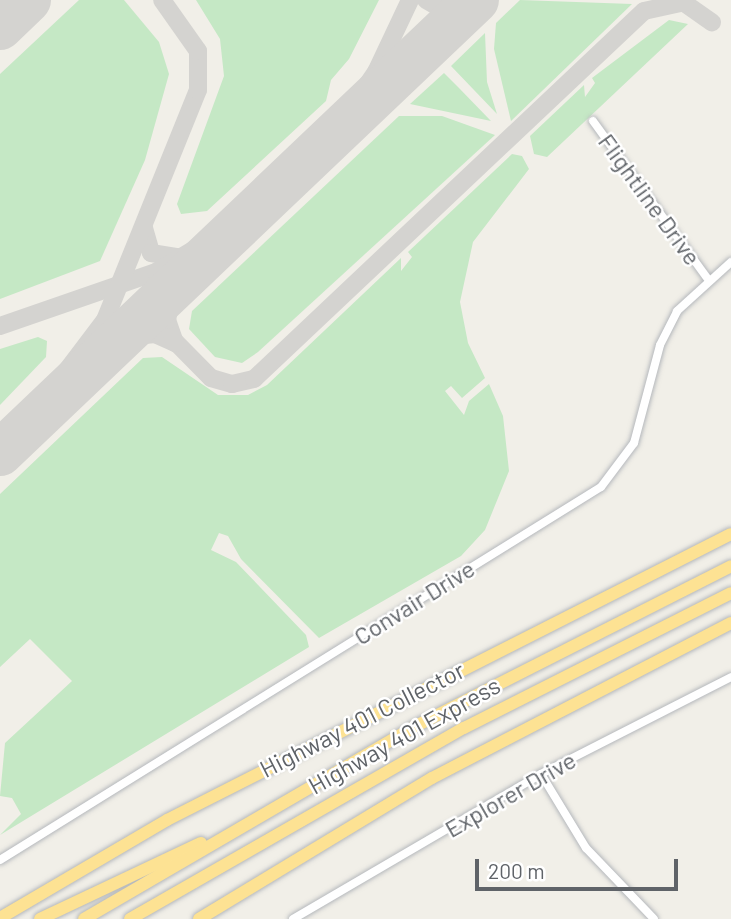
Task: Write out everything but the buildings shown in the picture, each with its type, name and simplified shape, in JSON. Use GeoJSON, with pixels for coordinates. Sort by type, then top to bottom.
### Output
{"type":"FeatureCollection","features":[{"type":"Feature","properties":{"kind":"highway","name":"Highway 401 Collector"},"geometry":{"type":"LineString","coordinates":[[0,918],[288,757],[731,534]]}},
{"type":"Feature","properties":{"kind":"highway","name":"Highway 401 Express"},"geometry":{"type":"LineString","coordinates":[[84,919],[416,726],[731,566]]}},
{"type":"Feature","properties":{"kind":"highway","name":"Highway 401 Express"},"geometry":{"type":"LineString","coordinates":[[130,919],[464,729],[731,593]]}},
{"type":"Feature","properties":{"kind":"highway"},"geometry":{"type":"LineString","coordinates":[[199,919],[432,778],[731,623]]}},
{"type":"Feature","properties":{"kind":"highway"},"geometry":{"type":"LineString","coordinates":[[40,919],[169,853],[225,835]]}},
{"type":"Feature","properties":{"kind":"highway"},"geometry":{"type":"LineString","coordinates":[[140,919],[153,907]]}},
{"type":"Feature","properties":{"kind":"street","name":"Flightline Drive"},"geometry":{"type":"LineString","coordinates":[[593,121],[707,278]]}},
{"type":"Feature","properties":{"kind":"street","name":"Convair Drive"},"geometry":{"type":"LineString","coordinates":[[0,860],[601,487],[634,443],[667,328],[707,278],[731,262]]}},
{"type":"Feature","properties":{"kind":"street","name":"Explorer Drive"},"geometry":{"type":"LineString","coordinates":[[293,919],[541,774],[731,677]]}},
{"type":"Feature","properties":{"kind":"street"},"geometry":{"type":"LineString","coordinates":[[541,774],[586,848],[654,919]]}},
{"type":"Feature","properties":{"kind":"green space"},"geometry":{"type":"Polygon","coordinates":[[[79,0],[124,0],[159,42],[169,74],[145,160],[100,261],[0,299],[0,74],[79,0]]]}},
{"type":"Feature","properties":{"kind":"green space"},"geometry":{"type":"Polygon","coordinates":[[[196,0],[379,0],[349,59],[331,80],[326,101],[207,211],[181,214],[177,204],[224,76],[220,39],[196,0]]]}},
{"type":"Feature","properties":{"kind":"green space"},"geometry":{"type":"Polygon","coordinates":[[[520,0],[632,4],[511,121],[494,49],[496,23],[520,0]]]}},
{"type":"Feature","properties":{"kind":"green space"},"geometry":{"type":"Polygon","coordinates":[[[669,20],[688,24],[547,157],[534,154],[530,136],[584,85],[585,97],[595,83],[592,78],[669,20]]]}},
{"type":"Feature","properties":{"kind":"green space"},"geometry":{"type":"Polygon","coordinates":[[[485,33],[487,82],[497,114],[451,66],[485,33]]]}},
{"type":"Feature","properties":{"kind":"green space"},"geometry":{"type":"Polygon","coordinates":[[[444,73],[458,87],[491,121],[410,104],[444,73]]]}},
{"type":"Feature","properties":{"kind":"green space"},"geometry":{"type":"Polygon","coordinates":[[[399,116],[442,116],[495,135],[258,352],[242,363],[215,357],[189,329],[192,311],[399,116]]]}},
{"type":"Feature","properties":{"kind":"green space"},"geometry":{"type":"Polygon","coordinates":[[[512,154],[522,156],[529,169],[473,242],[460,302],[468,343],[485,378],[462,398],[451,386],[445,391],[464,415],[469,401],[489,384],[503,416],[509,471],[485,530],[461,556],[319,638],[241,559],[228,536],[219,533],[211,550],[236,562],[306,635],[309,647],[0,835],[21,814],[12,798],[0,796],[5,743],[72,681],[30,639],[0,667],[0,494],[143,358],[162,357],[218,395],[248,395],[267,385],[401,258],[401,271],[412,257],[408,252],[512,154]]]}},
{"type":"Feature","properties":{"kind":"green space"},"geometry":{"type":"Polygon","coordinates":[[[38,337],[47,341],[46,357],[0,405],[0,349],[38,337]]]}},
{"type":"Feature","properties":{"kind":"taxiway"},"geometry":{"type":"LineString","coordinates":[[0,9],[13,0]]}},
{"type":"Feature","properties":{"kind":"taxiway"},"geometry":{"type":"LineString","coordinates":[[15,439],[105,320],[198,90],[198,51],[162,0]]}},
{"type":"Feature","properties":{"kind":"taxiway"},"geometry":{"type":"LineString","coordinates":[[331,138],[376,72],[410,0]]}},
{"type":"Feature","properties":{"kind":"taxiway"},"geometry":{"type":"LineString","coordinates":[[426,0],[445,11],[471,5]]}},
{"type":"Feature","properties":{"kind":"taxiway"},"geometry":{"type":"LineString","coordinates":[[680,0],[712,22]]}},
{"type":"Feature","properties":{"kind":"taxiway"},"geometry":{"type":"LineString","coordinates":[[138,304],[211,378],[232,384],[254,379],[644,11],[685,2]]}},
{"type":"Feature","properties":{"kind":"taxiway"},"geometry":{"type":"LineString","coordinates":[[0,326],[156,272],[244,220]]}},
{"type":"Feature","properties":{"kind":"taxiway"},"geometry":{"type":"LineString","coordinates":[[144,228],[151,253],[181,258]]}},
{"type":"Feature","properties":{"kind":"taxiway"},"geometry":{"type":"LineString","coordinates":[[71,387],[126,337],[155,334],[175,343],[167,320],[173,292],[225,241]]}},
{"type":"Feature","properties":{"kind":"runway"},"geometry":{"type":"LineString","coordinates":[[0,27],[28,0]]}},
{"type":"Feature","properties":{"kind":"runway"},"geometry":{"type":"LineString","coordinates":[[0,453],[476,0]]}}]}
